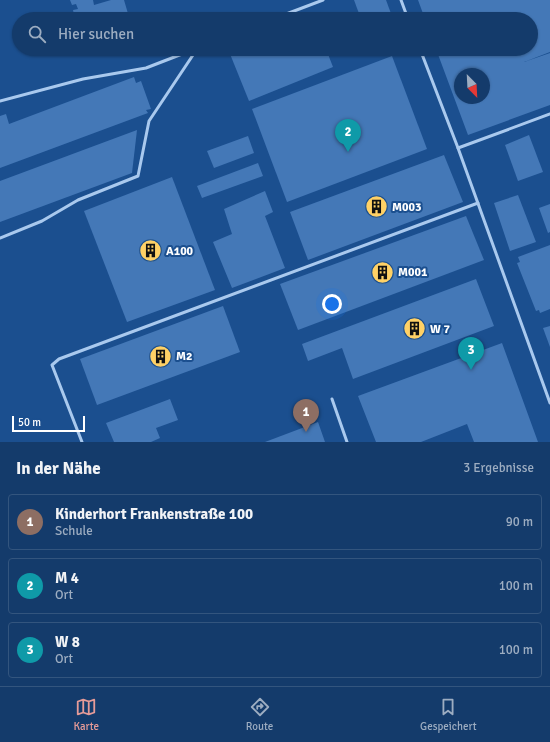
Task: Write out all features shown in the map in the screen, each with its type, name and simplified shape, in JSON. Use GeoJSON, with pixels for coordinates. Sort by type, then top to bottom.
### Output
{"type":"FeatureCollection","features":[{"type":"Feature","properties":{"kind":"lane"},"geometry":{"type":"LineString","coordinates":[[291,12],[323,0]]}},
{"type":"Feature","properties":{"kind":"lane"},"geometry":{"type":"LineString","coordinates":[[401,0],[405,12]]}},
{"type":"Feature","properties":{"kind":"lane"},"geometry":{"type":"LineString","coordinates":[[0,101],[83,79],[146,68],[178,56]]}},
{"type":"Feature","properties":{"kind":"lane"},"geometry":{"type":"LineString","coordinates":[[0,238],[42,221],[78,200],[138,176],[149,121],[191,56]]}},
{"type":"Feature","properties":{"kind":"lane"},"geometry":{"type":"LineString","coordinates":[[423,56],[458,148],[550,403]]}},
{"type":"Feature","properties":{"kind":"lane"},"geometry":{"type":"LineString","coordinates":[[458,148],[550,114]]}},
{"type":"Feature","properties":{"kind":"lane"},"geometry":{"type":"LineString","coordinates":[[82,442],[52,365],[59,360],[478,203]]}},
{"type":"Feature","properties":{"kind":"lane"},"geometry":{"type":"LineString","coordinates":[[332,399],[347,442]]}},
{"type":"Feature","properties":{"kind":"building"},"geometry":{"type":"Polygon","coordinates":[[[70,0],[93,0],[94,5],[111,0],[124,0],[128,12],[73,12],[73,10],[78,9],[76,4],[72,5],[70,0]]]}},
{"type":"Feature","properties":{"kind":"building"},"geometry":{"type":"Polygon","coordinates":[[[354,0],[386,0],[390,12],[358,12],[354,0]]]}},
{"type":"Feature","properties":{"kind":"building"},"geometry":{"type":"Polygon","coordinates":[[[418,0],[550,0],[550,52],[524,62],[550,53],[550,105],[468,135],[456,104],[490,104],[490,68],[454,68],[454,97],[439,56],[538,56],[538,12],[422,12],[418,0]]]}},
{"type":"Feature","properties":{"kind":"building"},"geometry":{"type":"Polygon","coordinates":[[[231,56],[329,56],[333,67],[249,101],[231,56]]]}},
{"type":"Feature","properties":{"kind":"building"},"geometry":{"type":"Polygon","coordinates":[[[392,56],[427,149],[287,202],[252,109],[392,56]]]}},
{"type":"Feature","properties":{"kind":"building"},"geometry":{"type":"Polygon","coordinates":[[[134,77],[136,83],[141,81],[151,109],[146,110],[148,113],[0,168],[0,116],[6,114],[9,124],[134,77]]]}},
{"type":"Feature","properties":{"kind":"building"},"geometry":{"type":"Polygon","coordinates":[[[137,130],[132,173],[0,222],[0,181],[137,130]]]}},
{"type":"Feature","properties":{"kind":"building"},"geometry":{"type":"Polygon","coordinates":[[[529,135],[543,172],[518,181],[505,145],[529,135]]]}},
{"type":"Feature","properties":{"kind":"building"},"geometry":{"type":"Polygon","coordinates":[[[248,136],[254,153],[214,168],[207,151],[248,136]]]}},
{"type":"Feature","properties":{"kind":"building","name":"M003"},"geometry":{"type":"Polygon","coordinates":[[[444,155],[463,202],[308,260],[290,212],[444,155]]]}},
{"type":"Feature","properties":{"kind":"building"},"geometry":{"type":"Polygon","coordinates":[[[258,163],[263,176],[202,198],[197,186],[258,163]]]}},
{"type":"Feature","properties":{"kind":"building","name":"A100"},"geometry":{"type":"Polygon","coordinates":[[[172,177],[215,290],[127,322],[84,211],[172,177]]]}},
{"type":"Feature","properties":{"kind":"building"},"geometry":{"type":"Polygon","coordinates":[[[265,191],[273,212],[265,216],[285,268],[232,288],[213,242],[232,234],[224,209],[265,191]]]}},
{"type":"Feature","properties":{"kind":"building"},"geometry":{"type":"Polygon","coordinates":[[[518,195],[536,242],[510,251],[494,203],[518,195]]]}},
{"type":"Feature","properties":{"kind":"building"},"geometry":{"type":"Polygon","coordinates":[[[550,204],[550,232],[548,233],[539,208],[550,204]]]}},
{"type":"Feature","properties":{"kind":"building","name":"M001"},"geometry":{"type":"Polygon","coordinates":[[[466,216],[484,260],[298,330],[280,284],[466,216]]]}},
{"type":"Feature","properties":{"kind":"building"},"geometry":{"type":"Polygon","coordinates":[[[550,245],[550,309],[540,313],[539,310],[536,311],[517,263],[520,262],[518,257],[550,245]]]}},
{"type":"Feature","properties":{"kind":"building","name":"W 7"},"geometry":{"type":"Polygon","coordinates":[[[476,279],[494,326],[353,379],[342,348],[308,361],[302,344],[476,279]]]}},
{"type":"Feature","properties":{"kind":"building","name":"M2"},"geometry":{"type":"Polygon","coordinates":[[[223,306],[240,352],[97,405],[80,359],[223,306]]]}},
{"type":"Feature","properties":{"kind":"building"},"geometry":{"type":"Polygon","coordinates":[[[550,326],[550,347],[543,328],[550,326]]]}},
{"type":"Feature","properties":{"kind":"building"},"geometry":{"type":"Polygon","coordinates":[[[502,343],[538,442],[474,442],[467,424],[421,442],[376,442],[358,396],[502,343]]]}},
{"type":"Feature","properties":{"kind":"building"},"geometry":{"type":"Polygon","coordinates":[[[170,399],[178,420],[156,428],[160,438],[151,442],[114,442],[106,423],[170,399]]]}},
{"type":"Feature","properties":{"kind":"building"},"geometry":{"type":"Polygon","coordinates":[[[318,422],[325,442],[265,442],[318,422]]]}},
{"type":"Feature","properties":{"kind":"place","name":"M 4"},"geometry":{"type":"Point","coordinates":[348,152]}},
{"type":"Feature","properties":{"kind":"place","name":"M003"},"geometry":{"type":"Point","coordinates":[376,207]}},
{"type":"Feature","properties":{"kind":"place","name":"A100"},"geometry":{"type":"Point","coordinates":[150,251]}},
{"type":"Feature","properties":{"kind":"place","name":"M001"},"geometry":{"type":"Point","coordinates":[382,272]}},
{"type":"Feature","properties":{"kind":"place","name":"W 7"},"geometry":{"type":"Point","coordinates":[415,329]}},
{"type":"Feature","properties":{"kind":"place","name":"M2"},"geometry":{"type":"Point","coordinates":[160,356]}},
{"type":"Feature","properties":{"kind":"place","name":"W 8"},"geometry":{"type":"Point","coordinates":[471,370]}},
{"type":"Feature","properties":{"kind":"place","name":"Kinderhort Frankenstraße 100"},"geometry":{"type":"Point","coordinates":[306,432]}}]}
